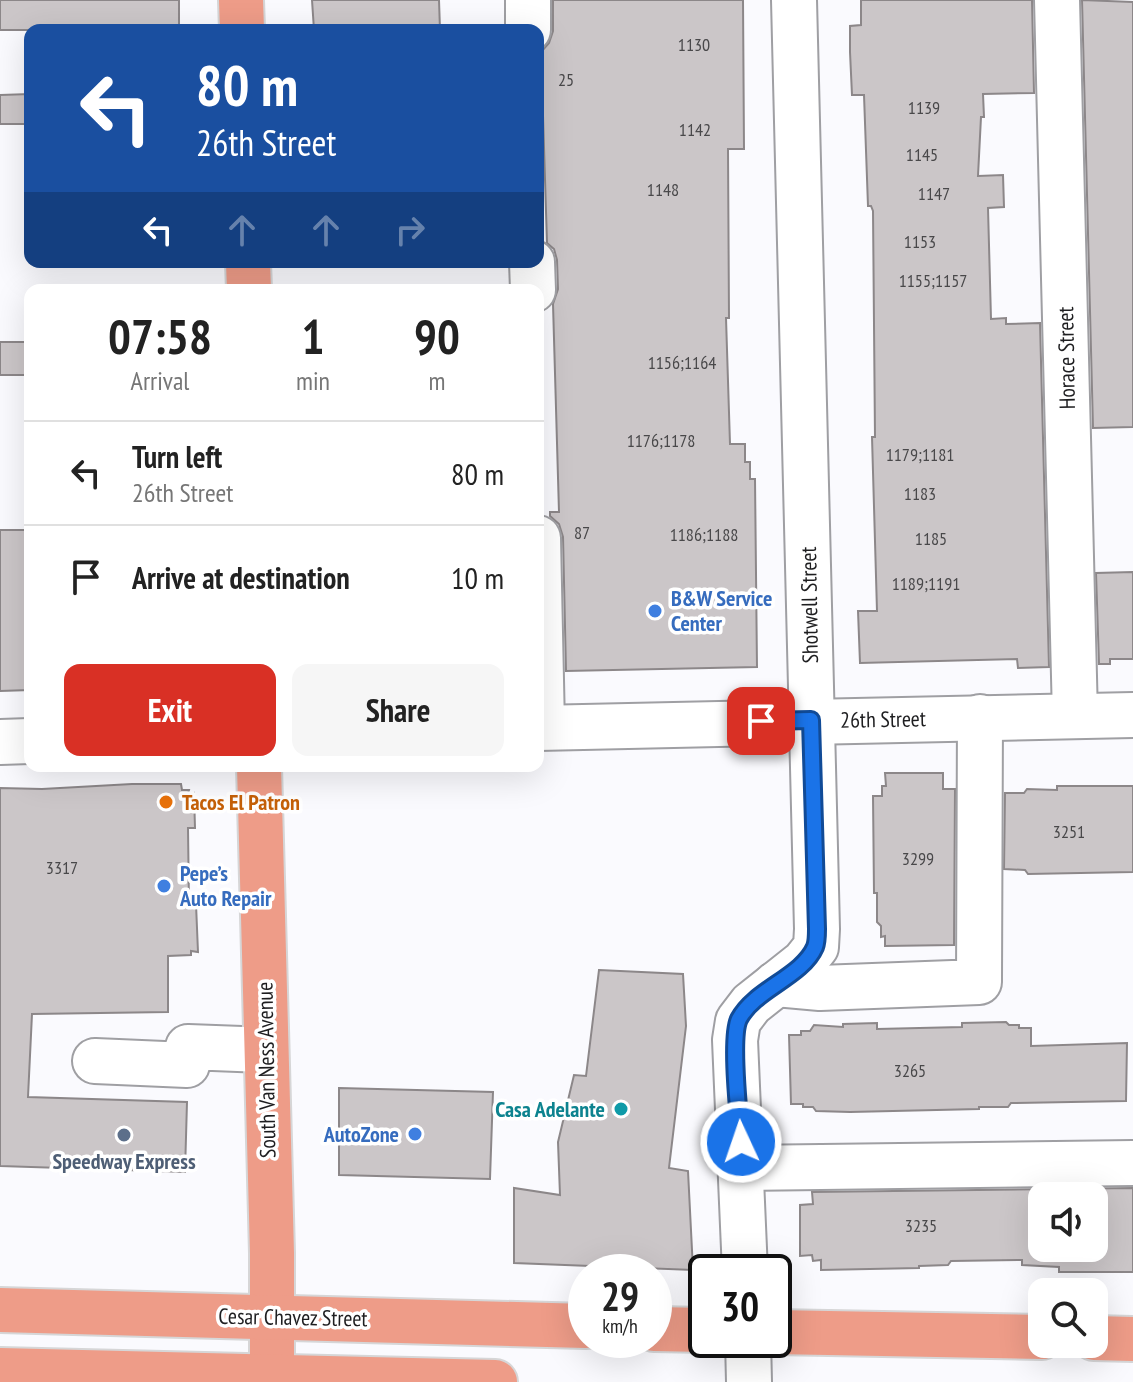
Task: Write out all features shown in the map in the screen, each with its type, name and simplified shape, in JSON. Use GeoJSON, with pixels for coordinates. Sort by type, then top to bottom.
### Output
{"type":"FeatureCollection","features":[{"type":"Feature","properties":{"kind":"main road"},"geometry":{"type":"LineString","coordinates":[[241,0],[242,24]]}},
{"type":"Feature","properties":{"kind":"main road","name":"South Van Ness Avenue"},"geometry":{"type":"LineString","coordinates":[[259,772],[272,1375]]}},
{"type":"Feature","properties":{"kind":"main road","name":"Cesar Chavez Street"},"geometry":{"type":"LineString","coordinates":[[0,1310],[568,1325]]}},
{"type":"Feature","properties":{"kind":"main road"},"geometry":{"type":"LineString","coordinates":[[792,1332],[1028,1337]]}},
{"type":"Feature","properties":{"kind":"main road"},"geometry":{"type":"LineString","coordinates":[[1108,1338],[1133,1339]]}},
{"type":"Feature","properties":{"kind":"main road"},"geometry":{"type":"LineString","coordinates":[[0,1370],[495,1382]]}},
{"type":"Feature","properties":{"kind":"street"},"geometry":{"type":"LineString","coordinates":[[528,0],[528,24]]}},
{"type":"Feature","properties":{"kind":"street","name":"Shotwell Street"},"geometry":{"type":"LineString","coordinates":[[744,1254],[735,1040],[738,1021],[751,1004],[804,962],[816,947],[794,0]]}},
{"type":"Feature","properties":{"kind":"street","name":"Horace Street"},"geometry":{"type":"LineString","coordinates":[[1057,0],[1075,716]]}},
{"type":"Feature","properties":{"kind":"street","name":"26th Street"},"geometry":{"type":"LineString","coordinates":[[544,728],[1133,715]]}},
{"type":"Feature","properties":{"kind":"street"},"geometry":{"type":"LineString","coordinates":[[776,984],[820,988],[979,982],[980,717]]}},
{"type":"Feature","properties":{"kind":"street"},"geometry":{"type":"LineString","coordinates":[[0,742],[24,741]]}},
{"type":"Feature","properties":{"kind":"street"},"geometry":{"type":"LineString","coordinates":[[95,1061],[187,1065],[188,1047],[266,1050]]}},
{"type":"Feature","properties":{"kind":"street"},"geometry":{"type":"LineString","coordinates":[[742,1168],[1133,1163]]}},
{"type":"Feature","properties":{"kind":"street"},"geometry":{"type":"LineString","coordinates":[[748,1358],[749,1382]]}},
{"type":"Feature","properties":{"kind":"building"},"geometry":{"type":"Polygon","coordinates":[[[0,0],[179,0],[179,24],[24,24],[24,30],[0,30],[0,0]]]}},
{"type":"Feature","properties":{"kind":"building"},"geometry":{"type":"Polygon","coordinates":[[[312,0],[439,0],[440,24],[314,24],[312,0]]]}},
{"type":"Feature","properties":{"kind":"building"},"geometry":{"type":"Polygon","coordinates":[[[553,0],[743,0],[744,149],[728,149],[729,318],[726,318],[730,444],[745,444],[745,462],[750,462],[750,479],[755,479],[757,667],[566,671],[563,537],[559,524],[550,516],[550,512],[559,512],[553,304],[558,289],[557,260],[554,249],[547,243],[544,148],[544,49],[553,31],[553,0]]]}},
{"type":"Feature","properties":{"kind":"building"},"geometry":{"type":"Polygon","coordinates":[[[861,0],[1032,0],[1034,93],[983,94],[978,176],[1003,175],[1004,207],[988,208],[991,319],[1006,318],[1006,324],[1040,323],[1049,667],[1018,668],[1017,659],[860,663],[858,611],[877,611],[872,437],[875,437],[873,211],[868,206],[864,95],[852,95],[850,52],[850,26],[861,25],[861,0]]]}},
{"type":"Feature","properties":{"kind":"building"},"geometry":{"type":"Polygon","coordinates":[[[1082,0],[1133,2],[1133,427],[1093,428],[1082,0]]]}},
{"type":"Feature","properties":{"kind":"building"},"geometry":{"type":"Polygon","coordinates":[[[24,94],[24,124],[0,124],[0,95],[24,94]]]}},
{"type":"Feature","properties":{"kind":"building"},"geometry":{"type":"Polygon","coordinates":[[[0,342],[24,342],[24,375],[0,375],[0,342]]]}},
{"type":"Feature","properties":{"kind":"building"},"geometry":{"type":"Polygon","coordinates":[[[0,530],[24,530],[24,690],[0,691],[0,530]]]}},
{"type":"Feature","properties":{"kind":"building"},"geometry":{"type":"Polygon","coordinates":[[[1133,572],[1133,659],[1110,659],[1110,664],[1099,664],[1096,573],[1133,572]]]}},
{"type":"Feature","properties":{"kind":"building"},"geometry":{"type":"Polygon","coordinates":[[[885,773],[943,773],[943,789],[955,789],[954,945],[885,946],[885,936],[881,937],[881,926],[877,922],[877,893],[874,893],[873,796],[882,796],[882,786],[886,786],[885,773]]]}},
{"type":"Feature","properties":{"kind":"building"},"geometry":{"type":"Polygon","coordinates":[[[181,784],[182,790],[189,790],[188,794],[194,793],[195,828],[188,828],[189,904],[196,904],[198,952],[168,956],[168,1012],[32,1014],[28,1097],[187,1102],[185,1172],[0,1166],[0,788],[181,784]]]}},
{"type":"Feature","properties":{"kind":"building"},"geometry":{"type":"Polygon","coordinates":[[[1057,786],[1133,786],[1133,872],[1028,874],[1025,870],[1004,869],[1005,793],[1024,793],[1027,789],[1057,790],[1057,786]]]}},
{"type":"Feature","properties":{"kind":"building","name":"Casa Adelante"},"geometry":{"type":"Polygon","coordinates":[[[599,970],[683,974],[686,1026],[669,1168],[688,1171],[692,1254],[688,1254],[688,1270],[672,1269],[672,1254],[568,1254],[568,1265],[514,1263],[514,1188],[560,1195],[558,1142],[574,1075],[586,1076],[599,970]]]}},
{"type":"Feature","properties":{"kind":"building"},"geometry":{"type":"Polygon","coordinates":[[[1006,1022],[1019,1025],[1019,1028],[1031,1028],[1031,1046],[1127,1043],[1126,1101],[1011,1103],[1008,1107],[979,1109],[850,1112],[816,1111],[813,1107],[803,1107],[803,1104],[791,1104],[789,1035],[801,1035],[801,1031],[810,1031],[814,1025],[843,1027],[843,1024],[877,1023],[877,1029],[962,1027],[962,1023],[1006,1022]]]}},
{"type":"Feature","properties":{"kind":"building","name":"AutoZone"},"geometry":{"type":"Polygon","coordinates":[[[339,1088],[493,1092],[490,1179],[339,1175],[339,1088]]]}},
{"type":"Feature","properties":{"kind":"building"},"geometry":{"type":"Polygon","coordinates":[[[1108,1188],[1133,1188],[1133,1272],[1059,1272],[1059,1267],[1022,1265],[1022,1260],[951,1261],[948,1265],[919,1268],[821,1270],[821,1260],[813,1261],[812,1255],[800,1256],[800,1205],[813,1204],[812,1192],[1028,1189],[1028,1262],[1108,1262],[1108,1188]]]}},
{"type":"Feature","properties":{"kind":"place","name":"B&W Service Center"},"geometry":{"type":"Point","coordinates":[655,611]}},
{"type":"Feature","properties":{"kind":"place","name":"Tacos El Patron"},"geometry":{"type":"Point","coordinates":[166,802]}},
{"type":"Feature","properties":{"kind":"place","name":"Pepe’s Auto Repair"},"geometry":{"type":"Point","coordinates":[164,886]}},
{"type":"Feature","properties":{"kind":"place","name":"Casa Adelante"},"geometry":{"type":"Point","coordinates":[621,1109]}},
{"type":"Feature","properties":{"kind":"place","name":"AutoZone"},"geometry":{"type":"Point","coordinates":[415,1134]}},
{"type":"Feature","properties":{"kind":"place","name":"Speedway Express"},"geometry":{"type":"Point","coordinates":[124,1135]}},
{"type":"Feature","properties":{"kind":"route"},"geometry":{"type":"LineString","coordinates":[[741,1142],[735,1040],[738,1021],[751,1004],[804,962],[816,947],[817,929],[811,720],[761,721]]}}]}
